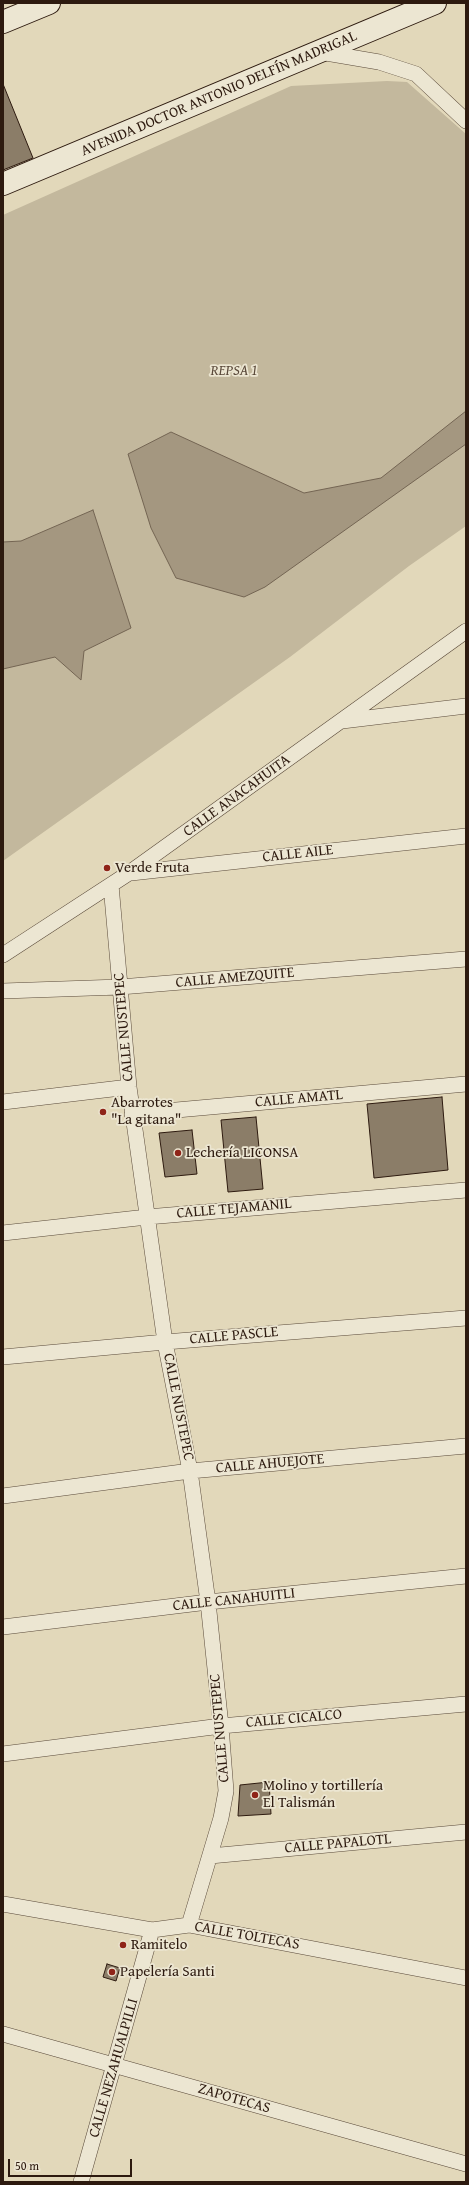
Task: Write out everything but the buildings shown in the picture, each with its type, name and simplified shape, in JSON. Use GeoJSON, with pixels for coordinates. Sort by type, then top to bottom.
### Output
{"type":"FeatureCollection","features":[{"type":"Feature","properties":{"kind":"main road"},"geometry":{"type":"LineString","coordinates":[[3,22],[49,3]]}},
{"type":"Feature","properties":{"kind":"main road","name":"AVENIDA DOCTOR ANTONIO DELFÍN MADRIGAL"},"geometry":{"type":"LineString","coordinates":[[3,184],[435,3]]}},
{"type":"Feature","properties":{"kind":"street"},"geometry":{"type":"LineString","coordinates":[[320,52],[379,62],[416,74],[466,121]]}},
{"type":"Feature","properties":{"kind":"street","name":"CALLE ANACAHUITA"},"geometry":{"type":"LineString","coordinates":[[3,955],[129,873],[466,631]]}},
{"type":"Feature","properties":{"kind":"street"},"geometry":{"type":"LineString","coordinates":[[341,721],[466,706]]}},
{"type":"Feature","properties":{"kind":"street","name":"CALLE AILE"},"geometry":{"type":"LineString","coordinates":[[129,873],[466,836]]}},
{"type":"Feature","properties":{"kind":"street","name":"CALLE NUSTEPEC"},"geometry":{"type":"LineString","coordinates":[[111,885],[132,1114],[165,1342],[190,1472],[208,1602],[222,1726],[226,1791],[221,1818],[189,1925]]}},
{"type":"Feature","properties":{"kind":"street","name":"CALLE AMEZQUITE"},"geometry":{"type":"LineString","coordinates":[[3,991],[120,987],[466,959]]}},
{"type":"Feature","properties":{"kind":"street","name":"CALLE AMATL"},"geometry":{"type":"LineString","coordinates":[[132,1114],[466,1084]]}},
{"type":"Feature","properties":{"kind":"street"},"geometry":{"type":"LineString","coordinates":[[3,1102],[129,1087]]}},
{"type":"Feature","properties":{"kind":"street","name":"CALLE TEJAMANIL"},"geometry":{"type":"LineString","coordinates":[[3,1233],[147,1217],[466,1190]]}},
{"type":"Feature","properties":{"kind":"street","name":"CALLE PASCLE"},"geometry":{"type":"LineString","coordinates":[[3,1358],[165,1342],[466,1318]]}},
{"type":"Feature","properties":{"kind":"street","name":"CALLE AHUEJOTE"},"geometry":{"type":"LineString","coordinates":[[3,1496],[190,1472],[466,1446]]}},
{"type":"Feature","properties":{"kind":"street","name":"CALLE CANAHUITLI"},"geometry":{"type":"LineString","coordinates":[[3,1627],[208,1602],[466,1576]]}},
{"type":"Feature","properties":{"kind":"street","name":"CALLE CICALCO"},"geometry":{"type":"LineString","coordinates":[[3,1754],[222,1726],[466,1704]]}},
{"type":"Feature","properties":{"kind":"street","name":"CALLE PAPALOTL"},"geometry":{"type":"LineString","coordinates":[[210,1856],[466,1832]]}},
{"type":"Feature","properties":{"kind":"street","name":"CALLE TOLTECAS"},"geometry":{"type":"LineString","coordinates":[[3,1904],[152,1930],[189,1925],[466,1978]]}},
{"type":"Feature","properties":{"kind":"street","name":"CALLE NEZAHUALPILLI"},"geometry":{"type":"LineString","coordinates":[[81,2182],[115,2066],[152,1930]]}},
{"type":"Feature","properties":{"kind":"street","name":"ZAPOTECAS"},"geometry":{"type":"LineString","coordinates":[[3,2034],[466,2164]]}},
{"type":"Feature","properties":{"kind":"green space","name":"REPSA 1"},"geometry":{"type":"Polygon","coordinates":[[[387,81],[407,82],[466,134],[466,526],[409,566],[290,657],[3,861],[3,215],[291,86],[387,81]]]}},
{"type":"Feature","properties":{"kind":"shaded area"},"geometry":{"type":"Polygon","coordinates":[[[466,411],[466,444],[265,587],[244,597],[176,578],[151,528],[128,454],[171,432],[304,493],[381,478],[466,411]]]}},
{"type":"Feature","properties":{"kind":"shaded area"},"geometry":{"type":"Polygon","coordinates":[[[93,510],[131,628],[84,651],[81,680],[55,657],[3,669],[3,542],[21,541],[93,510]]]}},
{"type":"Feature","properties":{"kind":"place","name":"Verde Fruta"},"geometry":{"type":"Point","coordinates":[107,868]}},
{"type":"Feature","properties":{"kind":"place","name":"Abarrotes \"La gitana\""},"geometry":{"type":"Point","coordinates":[103,1112]}},
{"type":"Feature","properties":{"kind":"place","name":"Lechería LICONSA"},"geometry":{"type":"Point","coordinates":[178,1153]}},
{"type":"Feature","properties":{"kind":"place","name":"Molino y tortillería El Talismán"},"geometry":{"type":"Point","coordinates":[255,1795]}},
{"type":"Feature","properties":{"kind":"place","name":"Ramitelo"},"geometry":{"type":"Point","coordinates":[123,1945]}},
{"type":"Feature","properties":{"kind":"place","name":"Papelería Santi"},"geometry":{"type":"Point","coordinates":[112,1972]}}]}
